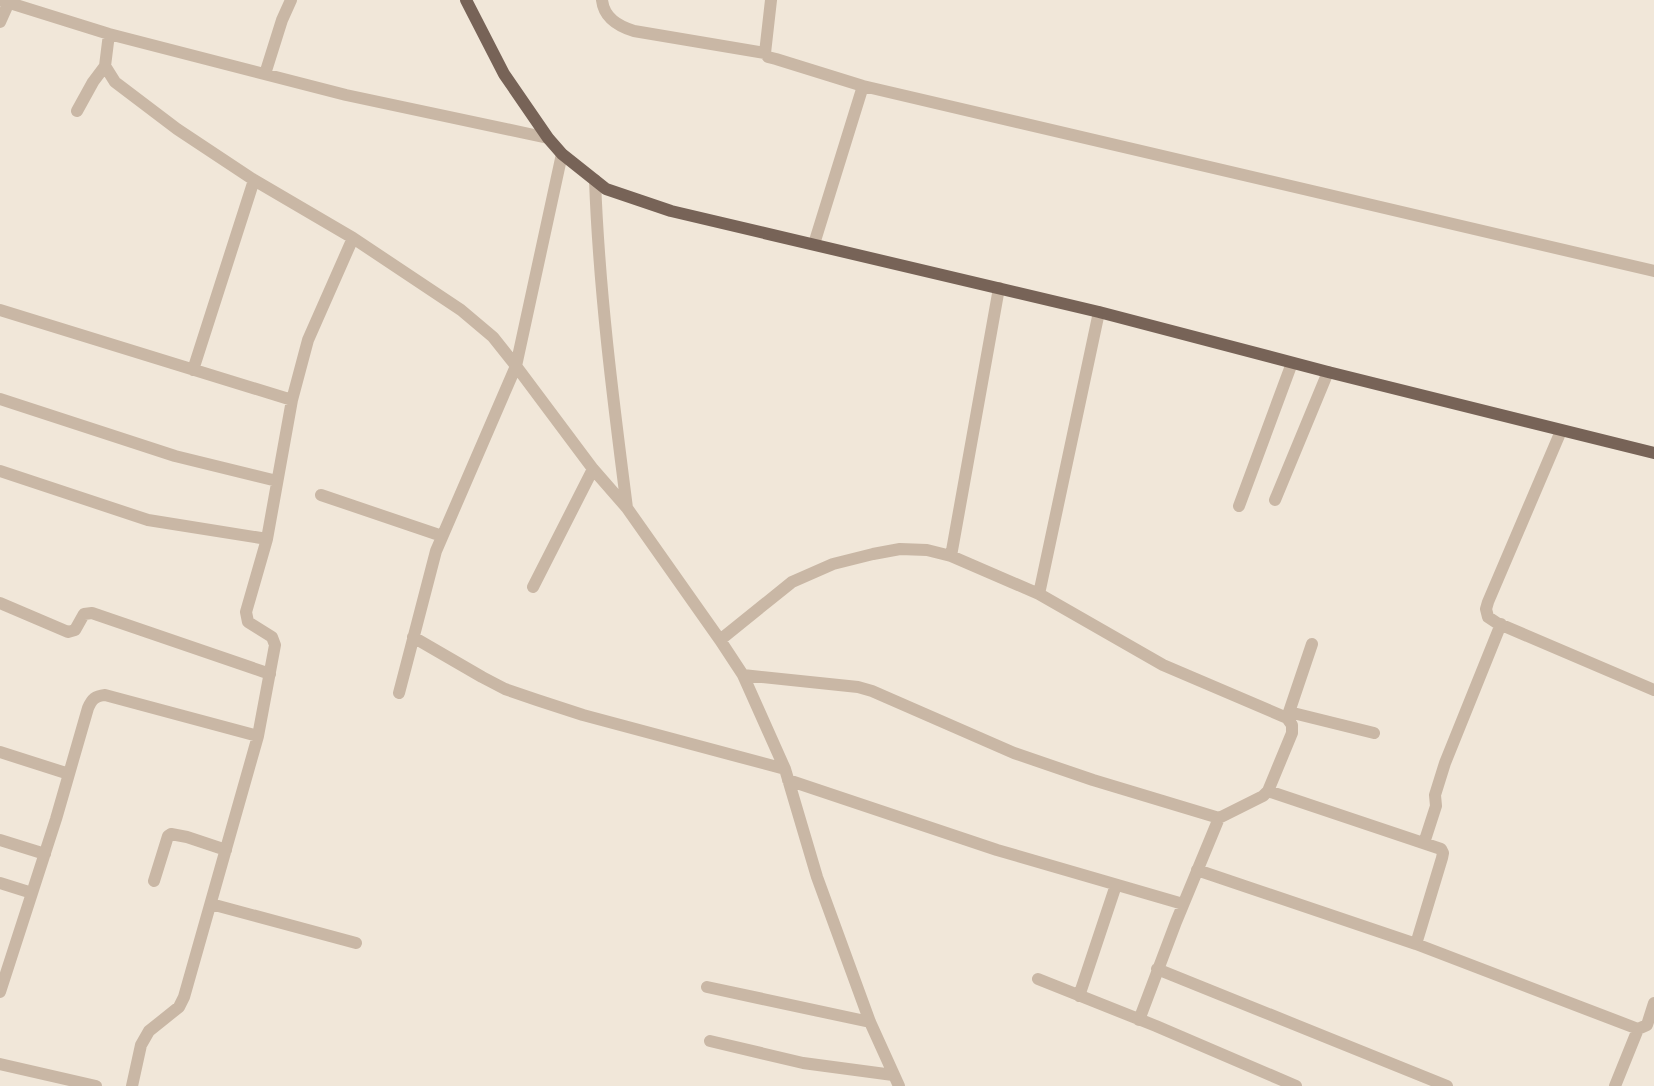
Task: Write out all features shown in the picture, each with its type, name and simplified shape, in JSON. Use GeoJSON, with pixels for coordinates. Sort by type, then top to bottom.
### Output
{"type":"FeatureCollection","features":[{"type":"Feature","properties":{"kind":"main road"},"geometry":{"type":"LineString","coordinates":[[466,0],[504,74],[548,138],[562,154],[606,189],[671,211],[1099,312],[1292,363],[1654,453]]}},
{"type":"Feature","properties":{"kind":"street"},"geometry":{"type":"LineString","coordinates":[[264,74],[282,20],[291,0]]}},
{"type":"Feature","properties":{"kind":"street"},"geometry":{"type":"LineString","coordinates":[[602,0],[609,18],[620,26],[634,31],[766,53],[768,57],[863,86],[1654,271]]}},
{"type":"Feature","properties":{"kind":"street"},"geometry":{"type":"LineString","coordinates":[[766,53],[771,0]]}},
{"type":"Feature","properties":{"kind":"street"},"geometry":{"type":"LineString","coordinates":[[0,22],[5,1],[109,34],[346,95],[548,138]]}},
{"type":"Feature","properties":{"kind":"street"},"geometry":{"type":"LineString","coordinates":[[77,111],[105,66],[109,34]]}},
{"type":"Feature","properties":{"kind":"street"},"geometry":{"type":"LineString","coordinates":[[105,66],[115,82],[177,129],[254,180],[353,238],[461,310],[493,337],[594,469],[627,508],[743,675],[787,774],[817,878],[870,1022],[896,1080]]}},
{"type":"Feature","properties":{"kind":"street"},"geometry":{"type":"LineString","coordinates":[[814,244],[863,86]]}},
{"type":"Feature","properties":{"kind":"street"},"geometry":{"type":"LineString","coordinates":[[398,693],[428,576],[442,536],[516,366],[562,154]]}},
{"type":"Feature","properties":{"kind":"street"},"geometry":{"type":"LineString","coordinates":[[193,370],[254,180]]}},
{"type":"Feature","properties":{"kind":"street"},"geometry":{"type":"LineString","coordinates":[[594,180],[607,355],[627,508]]}},
{"type":"Feature","properties":{"kind":"street"},"geometry":{"type":"LineString","coordinates":[[132,1086],[141,1044],[149,1031],[179,1007],[184,997],[258,736],[275,645],[272,637],[248,622],[246,612],[267,540],[292,400],[308,340],[353,238]]}},
{"type":"Feature","properties":{"kind":"street"},"geometry":{"type":"LineString","coordinates":[[951,556],[1000,288]]}},
{"type":"Feature","properties":{"kind":"street"},"geometry":{"type":"LineString","coordinates":[[0,310],[292,400]]}},
{"type":"Feature","properties":{"kind":"street"},"geometry":{"type":"LineString","coordinates":[[1038,594],[1099,312]]}},
{"type":"Feature","properties":{"kind":"street"},"geometry":{"type":"LineString","coordinates":[[1238,506],[1292,363]]}},
{"type":"Feature","properties":{"kind":"street"},"geometry":{"type":"LineString","coordinates":[[1275,500],[1328,372]]}},
{"type":"Feature","properties":{"kind":"street"},"geometry":{"type":"LineString","coordinates":[[0,399],[175,456],[277,481]]}},
{"type":"Feature","properties":{"kind":"street"},"geometry":{"type":"LineString","coordinates":[[1561,431],[1488,602],[1486,609],[1488,617],[1654,690]]}},
{"type":"Feature","properties":{"kind":"street"},"geometry":{"type":"LineString","coordinates":[[533,587],[594,469]]}},
{"type":"Feature","properties":{"kind":"street"},"geometry":{"type":"LineString","coordinates":[[0,471],[148,520],[267,540]]}},
{"type":"Feature","properties":{"kind":"street"},"geometry":{"type":"LineString","coordinates":[[321,495],[442,536]]}},
{"type":"Feature","properties":{"kind":"street"},"geometry":{"type":"LineString","coordinates":[[720,640],[792,582],[833,564],[900,549],[926,550],[951,556],[1038,594],[1163,665],[1288,715],[1374,733]]}},
{"type":"Feature","properties":{"kind":"street"},"geometry":{"type":"LineString","coordinates":[[0,604],[68,632],[75,630],[84,614],[92,613],[270,674]]}},
{"type":"Feature","properties":{"kind":"street"},"geometry":{"type":"LineString","coordinates":[[1424,843],[1436,806],[1435,795],[1446,763],[1501,624]]}},
{"type":"Feature","properties":{"kind":"street"},"geometry":{"type":"LineString","coordinates":[[413,638],[505,689],[536,700],[787,774],[996,850],[1183,904]]}},
{"type":"Feature","properties":{"kind":"street"},"geometry":{"type":"LineString","coordinates":[[1139,1020],[1157,969],[1219,818],[1263,796],[1268,791],[1292,733],[1292,725],[1288,715],[1312,644]]}},
{"type":"Feature","properties":{"kind":"street"},"geometry":{"type":"LineString","coordinates":[[743,675],[858,687],[872,691],[1014,753],[1093,780],[1219,818]]}},
{"type":"Feature","properties":{"kind":"street"},"geometry":{"type":"LineString","coordinates":[[0,992],[2,978],[32,892],[91,700],[96,696],[105,695],[258,736]]}},
{"type":"Feature","properties":{"kind":"street"},"geometry":{"type":"LineString","coordinates":[[0,752],[69,774]]}},
{"type":"Feature","properties":{"kind":"street"},"geometry":{"type":"LineString","coordinates":[[1268,791],[1436,847],[1443,853],[1416,944]]}},
{"type":"Feature","properties":{"kind":"street"},"geometry":{"type":"LineString","coordinates":[[154,881],[168,836],[171,834],[187,837],[226,850]]}},
{"type":"Feature","properties":{"kind":"street"},"geometry":{"type":"LineString","coordinates":[[0,840],[44,854]]}},
{"type":"Feature","properties":{"kind":"street"},"geometry":{"type":"LineString","coordinates":[[1197,870],[1416,944],[1646,1027]]}},
{"type":"Feature","properties":{"kind":"street"},"geometry":{"type":"LineString","coordinates":[[0,883],[32,892]]}},
{"type":"Feature","properties":{"kind":"street"},"geometry":{"type":"LineString","coordinates":[[1079,996],[1116,885]]}},
{"type":"Feature","properties":{"kind":"street"},"geometry":{"type":"LineString","coordinates":[[211,904],[356,943]]}},
{"type":"Feature","properties":{"kind":"street"},"geometry":{"type":"LineString","coordinates":[[1157,969],[1447,1086]]}},
{"type":"Feature","properties":{"kind":"street"},"geometry":{"type":"LineString","coordinates":[[1038,979],[1292,1085]]}},
{"type":"Feature","properties":{"kind":"street"},"geometry":{"type":"LineString","coordinates":[[707,987],[870,1022]]}},
{"type":"Feature","properties":{"kind":"street"},"geometry":{"type":"LineString","coordinates":[[1615,1086],[1646,1027],[1654,1003]]}},
{"type":"Feature","properties":{"kind":"street"},"geometry":{"type":"LineString","coordinates":[[710,1041],[803,1064],[896,1080]]}},
{"type":"Feature","properties":{"kind":"street"},"geometry":{"type":"LineString","coordinates":[[0,1064],[96,1086]]}}]}
